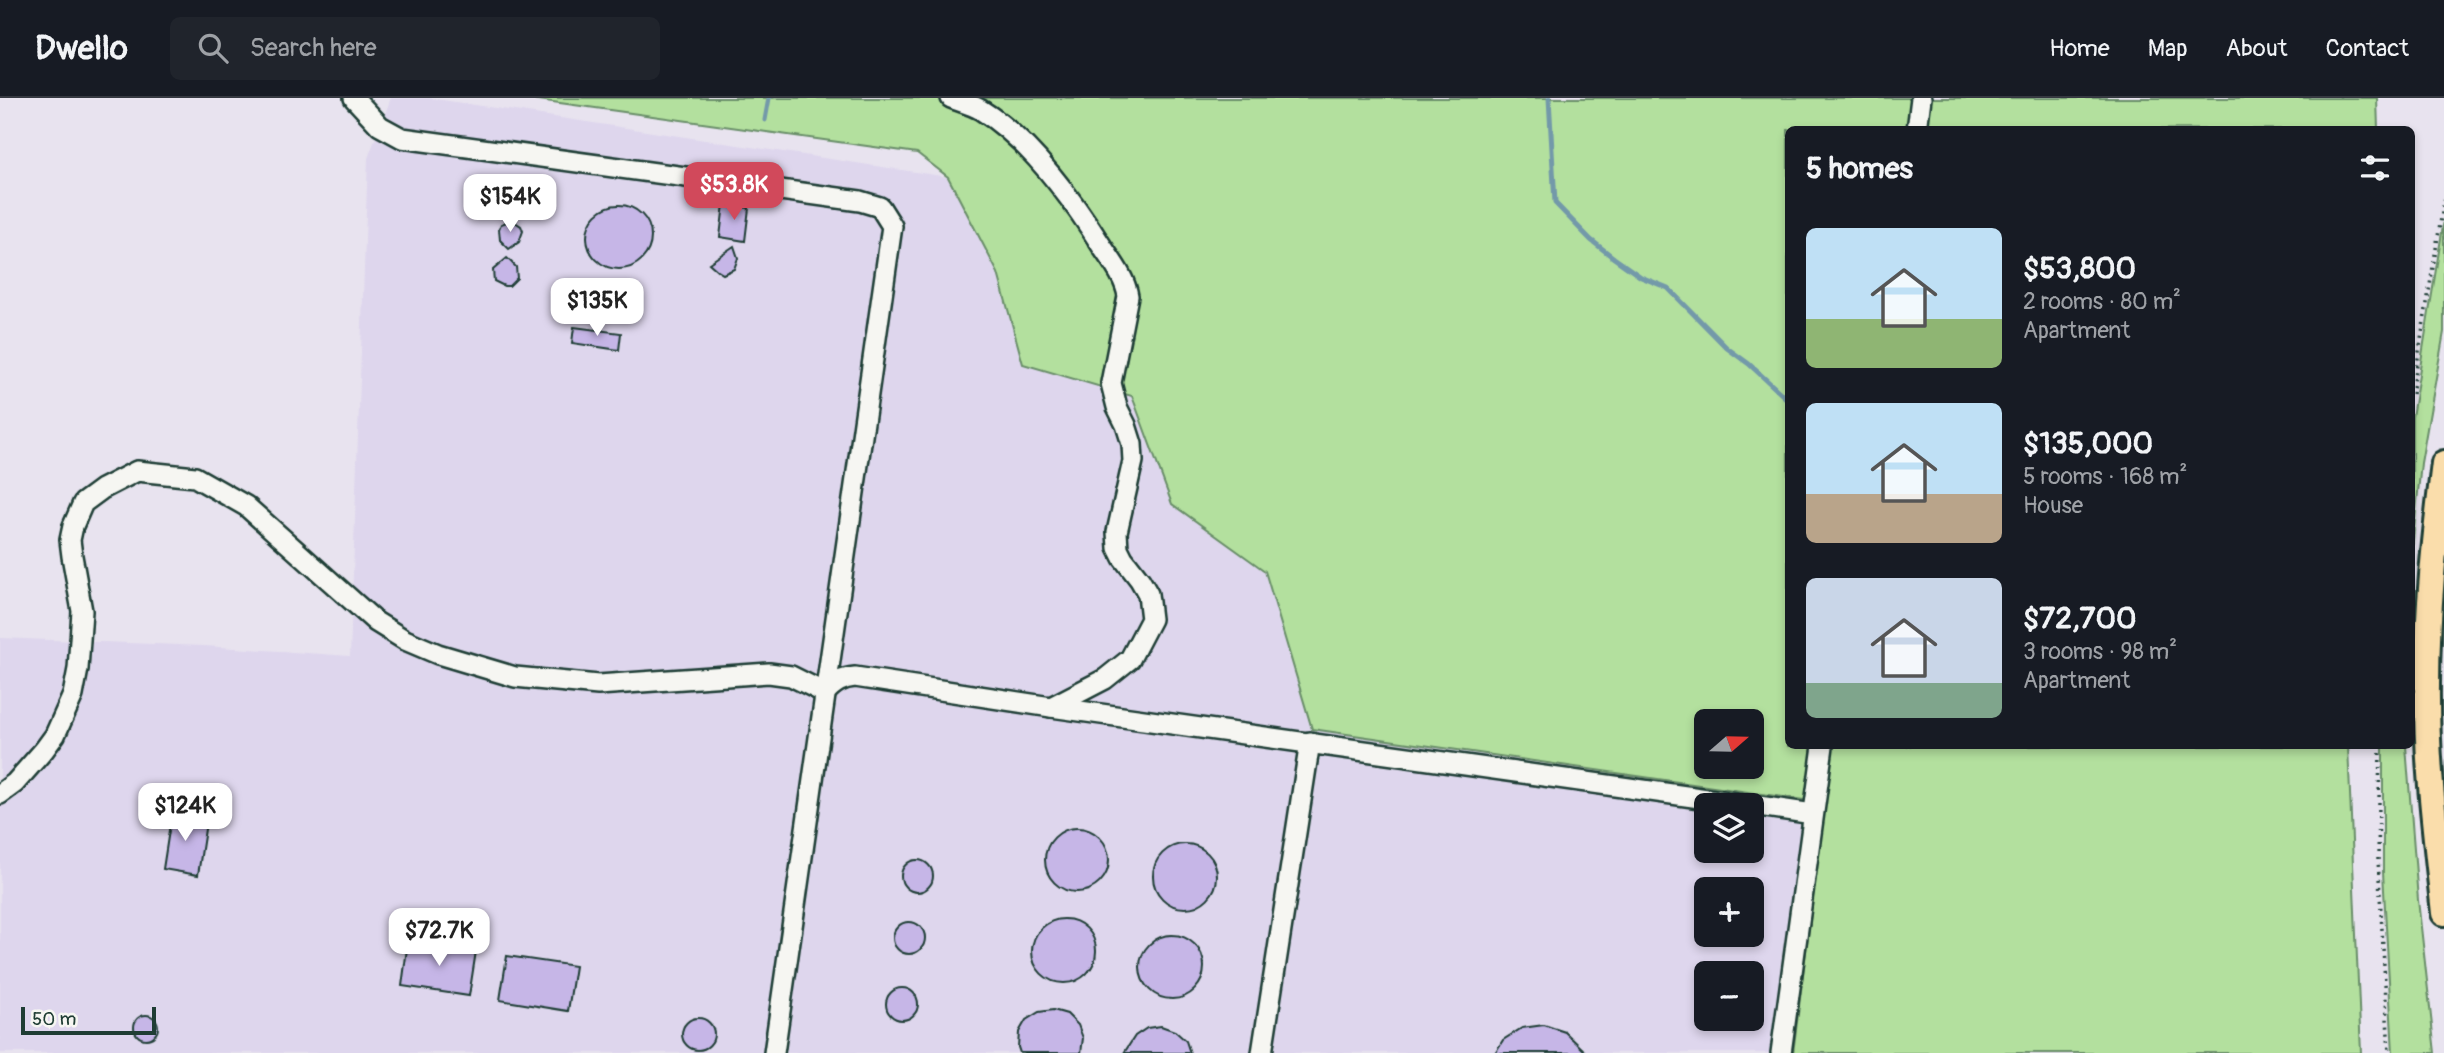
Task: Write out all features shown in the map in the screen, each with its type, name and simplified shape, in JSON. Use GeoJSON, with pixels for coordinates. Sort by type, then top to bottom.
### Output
{"type":"FeatureCollection","features":[{"type":"Feature","properties":{"kind":"main road"},"geometry":{"type":"LineString","coordinates":[[2444,463],[2434,549],[2427,686],[2432,801],[2444,913]]}},
{"type":"Feature","properties":{"kind":"lane"},"geometry":{"type":"LineString","coordinates":[[354,98],[380,126],[402,138],[860,201],[880,208],[892,226],[774,1053]]}},
{"type":"Feature","properties":{"kind":"lane"},"geometry":{"type":"LineString","coordinates":[[951,98],[981,109],[1024,146],[1053,176],[1126,283],[1128,296],[1111,383],[1117,407],[1132,444],[1133,461],[1117,532],[1118,548],[1148,594],[1150,619],[1130,659],[1105,680],[1051,707]]}},
{"type":"Feature","properties":{"kind":"lane"},"geometry":{"type":"LineString","coordinates":[[1918,126],[1921,98]]}},
{"type":"Feature","properties":{"kind":"lane"},"geometry":{"type":"LineString","coordinates":[[0,794],[15,783],[44,750],[55,735],[73,695],[78,669],[82,611],[70,540],[73,526],[83,503],[102,489],[137,471],[195,477],[246,506],[376,622],[405,640],[438,654],[515,677],[563,683],[597,685],[769,673],[791,676],[825,693]]}},
{"type":"Feature","properties":{"kind":"lane"},"geometry":{"type":"LineString","coordinates":[[825,693],[835,683],[855,677],[1694,797]]}},
{"type":"Feature","properties":{"kind":"lane"},"geometry":{"type":"LineString","coordinates":[[1262,1053],[1310,742]]}},
{"type":"Feature","properties":{"kind":"lane"},"geometry":{"type":"LineString","coordinates":[[1781,1053],[1823,749]]}},
{"type":"Feature","properties":{"kind":"lane"},"geometry":{"type":"LineString","coordinates":[[1764,807],[1813,814]]}},
{"type":"Feature","properties":{"kind":"path"},"geometry":{"type":"LineString","coordinates":[[2415,376],[2444,200]]}},
{"type":"Feature","properties":{"kind":"path"},"geometry":{"type":"LineString","coordinates":[[2380,749],[2378,859],[2389,1053]]}},
{"type":"Feature","properties":{"kind":"shaded area"},"geometry":{"type":"Polygon","coordinates":[[[391,98],[429,98],[948,177],[998,273],[1023,364],[1132,396],[1172,504],[1265,571],[1312,729],[1756,793],[1694,793],[1694,863],[1764,863],[1764,794],[1825,803],[1793,1053],[0,1053],[0,638],[205,646],[350,656],[368,158],[391,98]]]}},
{"type":"Feature","properties":{"kind":"green space"},"geometry":{"type":"Polygon","coordinates":[[[524,98],[2377,98],[2378,126],[1785,126],[1785,749],[2348,749],[2361,1053],[1793,1053],[1825,803],[1312,729],[1265,571],[1172,504],[1132,396],[1023,364],[998,273],[948,177],[917,153],[524,98]]]}},
{"type":"Feature","properties":{"kind":"green space"},"geometry":{"type":"Polygon","coordinates":[[[2444,220],[2444,332],[2421,463],[2415,522],[2415,399],[2444,220]]]}},
{"type":"Feature","properties":{"kind":"green space"},"geometry":{"type":"Polygon","coordinates":[[[2383,749],[2406,749],[2418,900],[2435,1053],[2393,1053],[2383,872],[2383,749]]]}},
{"type":"Feature","properties":{"kind":"building"},"geometry":{"type":"Polygon","coordinates":[[[724,204],[749,208],[745,241],[720,237],[724,204]]]}},
{"type":"Feature","properties":{"kind":"building"},"geometry":{"type":"Polygon","coordinates":[[[619,205],[642,214],[651,237],[642,260],[619,269],[596,260],[587,237],[596,214],[619,205]]]}},
{"type":"Feature","properties":{"kind":"building"},"geometry":{"type":"Polygon","coordinates":[[[512,220],[521,226],[523,231],[519,242],[509,249],[500,240],[499,229],[501,224],[512,220]]]}},
{"type":"Feature","properties":{"kind":"building"},"geometry":{"type":"Polygon","coordinates":[[[734,246],[738,258],[734,269],[723,274],[709,263],[734,246]]]}},
{"type":"Feature","properties":{"kind":"building"},"geometry":{"type":"Polygon","coordinates":[[[507,258],[516,267],[517,278],[509,286],[504,286],[494,281],[493,270],[507,258]]]}},
{"type":"Feature","properties":{"kind":"building"},"geometry":{"type":"Polygon","coordinates":[[[574,327],[621,333],[619,350],[572,343],[574,327]]]}},
{"type":"Feature","properties":{"kind":"building"},"geometry":{"type":"Polygon","coordinates":[[[172,811],[207,816],[198,875],[163,869],[172,811]]]}},
{"type":"Feature","properties":{"kind":"building"},"geometry":{"type":"Polygon","coordinates":[[[1071,828],[1083,828],[1100,837],[1107,848],[1107,872],[1100,883],[1083,892],[1071,892],[1059,887],[1050,878],[1045,866],[1045,854],[1050,842],[1059,833],[1071,828]]]}},
{"type":"Feature","properties":{"kind":"building"},"geometry":{"type":"Polygon","coordinates":[[[1179,844],[1191,844],[1208,853],[1215,864],[1215,888],[1208,899],[1191,908],[1179,908],[1167,903],[1158,894],[1153,882],[1153,870],[1158,858],[1167,849],[1179,844]]]}},
{"type":"Feature","properties":{"kind":"building"},"geometry":{"type":"Polygon","coordinates":[[[917,860],[928,865],[933,876],[928,887],[917,892],[906,887],[901,876],[906,865],[917,860]]]}},
{"type":"Feature","properties":{"kind":"building"},"geometry":{"type":"Polygon","coordinates":[[[1058,919],[1070,919],[1087,928],[1094,939],[1094,963],[1087,974],[1070,983],[1058,983],[1046,978],[1037,969],[1032,957],[1032,945],[1037,933],[1046,924],[1058,919]]]}},
{"type":"Feature","properties":{"kind":"building"},"geometry":{"type":"Polygon","coordinates":[[[909,922],[920,927],[925,938],[920,949],[909,954],[898,949],[893,938],[898,927],[909,922]]]}},
{"type":"Feature","properties":{"kind":"building"},"geometry":{"type":"Polygon","coordinates":[[[1166,935],[1178,935],[1195,944],[1202,955],[1202,979],[1195,990],[1178,999],[1166,999],[1154,994],[1145,985],[1140,973],[1140,961],[1145,949],[1154,940],[1166,935]]]}},
{"type":"Feature","properties":{"kind":"building"},"geometry":{"type":"Polygon","coordinates":[[[408,941],[476,951],[469,996],[402,986],[408,941]]]}},
{"type":"Feature","properties":{"kind":"building"},"geometry":{"type":"Polygon","coordinates":[[[507,956],[575,966],[568,1011],[500,1000],[507,956]]]}},
{"type":"Feature","properties":{"kind":"building"},"geometry":{"type":"Polygon","coordinates":[[[902,988],[913,993],[918,1004],[913,1015],[902,1020],[891,1015],[886,1004],[891,993],[902,988]]]}},
{"type":"Feature","properties":{"kind":"building"},"geometry":{"type":"Polygon","coordinates":[[[1053,1010],[1067,1014],[1078,1025],[1083,1038],[1081,1053],[1020,1053],[1019,1032],[1026,1020],[1039,1012],[1053,1010]]]}},
{"type":"Feature","properties":{"kind":"building"},"geometry":{"type":"Polygon","coordinates":[[[146,1015],[154,1019],[158,1027],[154,1035],[146,1039],[138,1035],[134,1027],[138,1019],[146,1015]]]}},
{"type":"Feature","properties":{"kind":"building"},"geometry":{"type":"Polygon","coordinates":[[[698,1018],[710,1022],[714,1034],[710,1046],[698,1050],[686,1046],[682,1034],[686,1022],[698,1018]]]}},
{"type":"Feature","properties":{"kind":"building"},"geometry":{"type":"Polygon","coordinates":[[[1544,1025],[1565,1032],[1587,1053],[1495,1053],[1503,1040],[1522,1028],[1544,1025]]]}},
{"type":"Feature","properties":{"kind":"building"},"geometry":{"type":"Polygon","coordinates":[[[1161,1026],[1175,1031],[1186,1041],[1190,1053],[1124,1053],[1135,1036],[1147,1028],[1161,1026]]]}},
{"type":"Feature","properties":{"kind":"waterway"},"geometry":{"type":"LineString","coordinates":[[765,120],[769,98]]}},
{"type":"Feature","properties":{"kind":"waterway"},"geometry":{"type":"LineString","coordinates":[[1549,98],[1555,203],[1591,240],[1614,258],[1641,277],[1668,288],[1727,348],[1785,397]]}}]}
